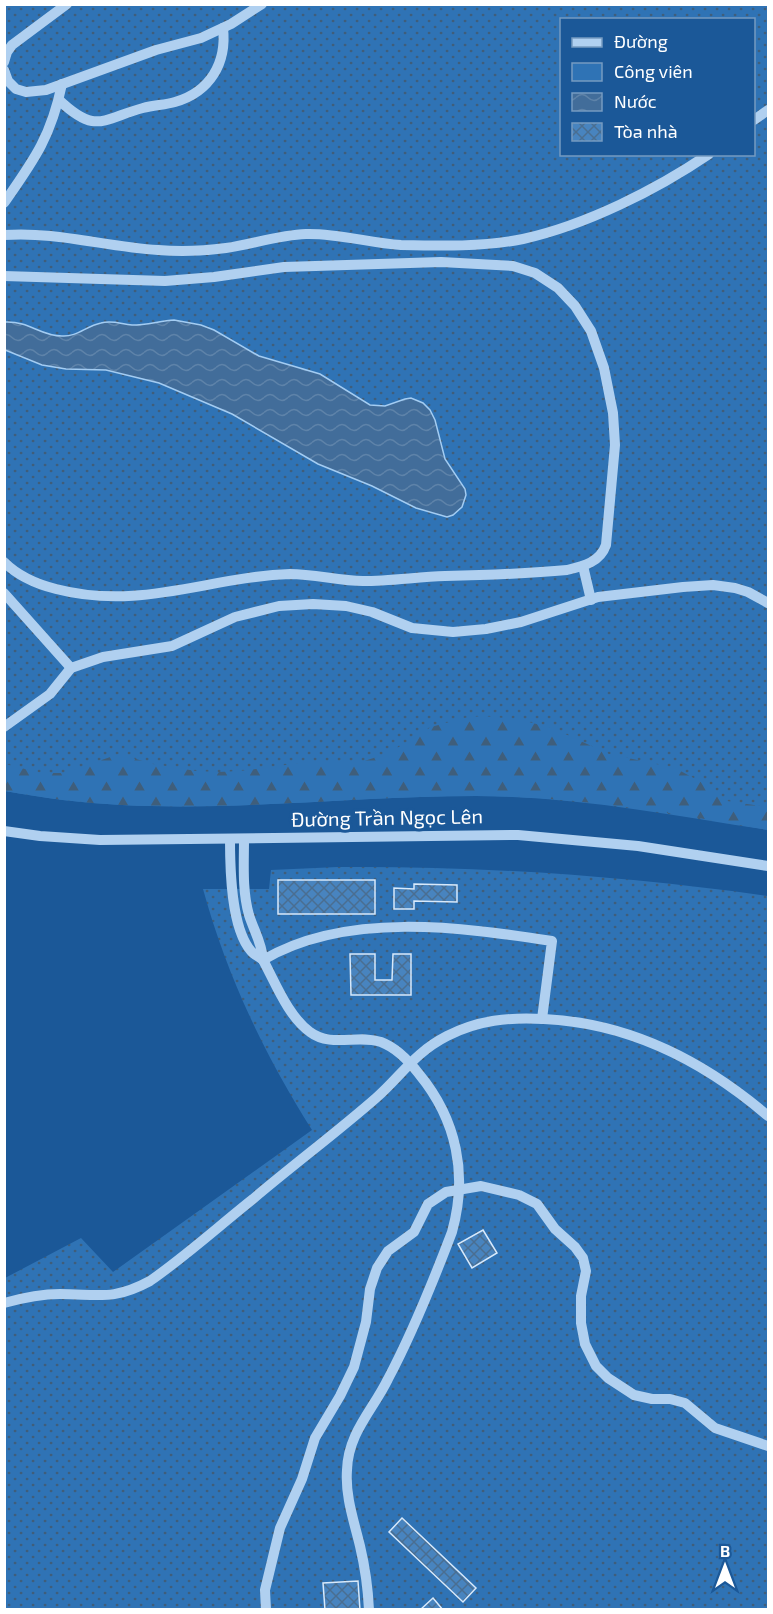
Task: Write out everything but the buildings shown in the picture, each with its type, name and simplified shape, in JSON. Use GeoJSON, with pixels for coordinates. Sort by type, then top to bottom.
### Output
{"type":"FeatureCollection","features":[{"type":"Feature","properties":{"kind":"street"},"geometry":{"type":"LineString","coordinates":[[4,62],[7,52],[16,42],[68,4]]}},
{"type":"Feature","properties":{"kind":"street"},"geometry":{"type":"LineString","coordinates":[[4,70],[12,86],[21,92],[39,91],[156,50],[201,38],[223,28],[262,4]]}},
{"type":"Feature","properties":{"kind":"street"},"geometry":{"type":"LineString","coordinates":[[58,100],[83,118],[101,122],[144,108],[183,100],[202,89],[214,76],[223,50],[223,28]]}},
{"type":"Feature","properties":{"kind":"street"},"geometry":{"type":"LineString","coordinates":[[4,203],[20,183],[48,134],[62,84]]}},
{"type":"Feature","properties":{"kind":"street"},"geometry":{"type":"LineString","coordinates":[[755,119],[768,110]]}},
{"type":"Feature","properties":{"kind":"street"},"geometry":{"type":"LineString","coordinates":[[4,235],[49,235],[141,249],[181,251],[225,248],[306,234],[392,244],[461,245],[505,242],[559,229],[642,194],[706,156]]}},
{"type":"Feature","properties":{"kind":"street"},"geometry":{"type":"LineString","coordinates":[[461,245],[461,262]]}},
{"type":"Feature","properties":{"kind":"street"},"geometry":{"type":"LineString","coordinates":[[4,276],[165,280],[214,277],[307,266],[461,262],[513,266],[535,273],[558,288],[584,318],[595,341],[608,383],[613,413],[614,462],[606,545],[597,559],[583,566],[539,573],[420,577],[376,581],[342,580],[310,575],[274,575],[128,597],[95,596],[63,591],[7,570]]}},
{"type":"Feature","properties":{"kind":"street"},"geometry":{"type":"LineString","coordinates":[[583,566],[591,600]]}},
{"type":"Feature","properties":{"kind":"street"},"geometry":{"type":"LineString","coordinates":[[4,727],[50,694],[71,668],[103,657],[172,646],[235,617],[279,606],[313,604],[346,606],[372,612],[412,628],[453,632],[486,629],[521,622],[612,595],[683,587],[713,585],[748,592],[768,603]]}},
{"type":"Feature","properties":{"kind":"street"},"geometry":{"type":"LineString","coordinates":[[4,593],[71,668]]}},
{"type":"Feature","properties":{"kind":"street","name":"Đường Trần Ngọc Lên"},"geometry":{"type":"LineString","coordinates":[[4,831],[100,840],[518,835],[638,846],[768,866]]}},
{"type":"Feature","properties":{"kind":"street"},"geometry":{"type":"LineString","coordinates":[[230,839],[232,889],[238,922],[251,951],[263,960],[295,1016],[309,1031],[328,1040],[364,1038],[381,1042],[396,1050],[409,1062],[437,1098],[449,1122],[456,1145],[459,1188],[454,1225],[430,1290],[389,1379],[356,1431],[348,1456],[349,1495],[364,1568],[369,1610]]}},
{"type":"Feature","properties":{"kind":"street"},"geometry":{"type":"LineString","coordinates":[[244,839],[246,903],[253,927],[263,947],[263,960]]}},
{"type":"Feature","properties":{"kind":"street"},"geometry":{"type":"LineString","coordinates":[[263,960],[304,940],[321,935],[358,930],[450,929],[552,941],[542,1019]]}},
{"type":"Feature","properties":{"kind":"street"},"geometry":{"type":"LineString","coordinates":[[4,1303],[43,1295],[89,1297],[114,1295],[133,1290],[150,1281],[376,1098],[409,1062],[435,1043],[478,1023],[493,1019],[542,1019],[597,1026],[641,1038],[721,1080],[768,1116]]}},
{"type":"Feature","properties":{"kind":"street"},"geometry":{"type":"LineString","coordinates":[[266,1610],[265,1590],[280,1528],[302,1479],[315,1438],[354,1367],[366,1322],[370,1289],[377,1269],[388,1251],[414,1232],[428,1204],[442,1194],[459,1188],[481,1186],[530,1200],[542,1209],[555,1229],[580,1252],[586,1271],[580,1309],[585,1344],[596,1366],[608,1378],[627,1392],[643,1398],[670,1399],[685,1403],[715,1428],[768,1446]]}},
{"type":"Feature","properties":{"kind":"green space"},"geometry":{"type":"Polygon","coordinates":[[[4,5],[768,5],[768,830],[623,807],[513,797],[432,797],[210,806],[122,805],[48,798],[5,791],[4,5]]]}},
{"type":"Feature","properties":{"kind":"green space"},"geometry":{"type":"Polygon","coordinates":[[[482,716],[517,719],[552,728],[609,754],[675,768],[701,782],[727,801],[768,807],[768,830],[586,802],[512,797],[432,797],[255,805],[166,806],[92,803],[5,791],[5,764],[41,773],[64,773],[119,754],[153,764],[218,772],[308,762],[358,763],[389,753],[431,727],[464,718],[482,716]]]}},
{"type":"Feature","properties":{"kind":"green space"},"geometry":{"type":"Polygon","coordinates":[[[338,867],[500,870],[661,883],[768,896],[768,1609],[5,1610],[5,1278],[81,1238],[113,1272],[312,1130],[278,1073],[248,1014],[223,953],[203,889],[269,889],[271,870],[338,867]]]}},
{"type":"Feature","properties":{"kind":"water"},"geometry":{"type":"Polygon","coordinates":[[[174,320],[201,325],[259,356],[320,374],[370,405],[385,406],[411,398],[423,403],[435,420],[445,459],[465,489],[466,495],[462,507],[447,517],[416,508],[372,486],[318,464],[232,414],[159,383],[106,370],[66,369],[42,365],[5,350],[5,322],[21,324],[47,334],[67,336],[105,322],[132,325],[174,320]]]}}]}
